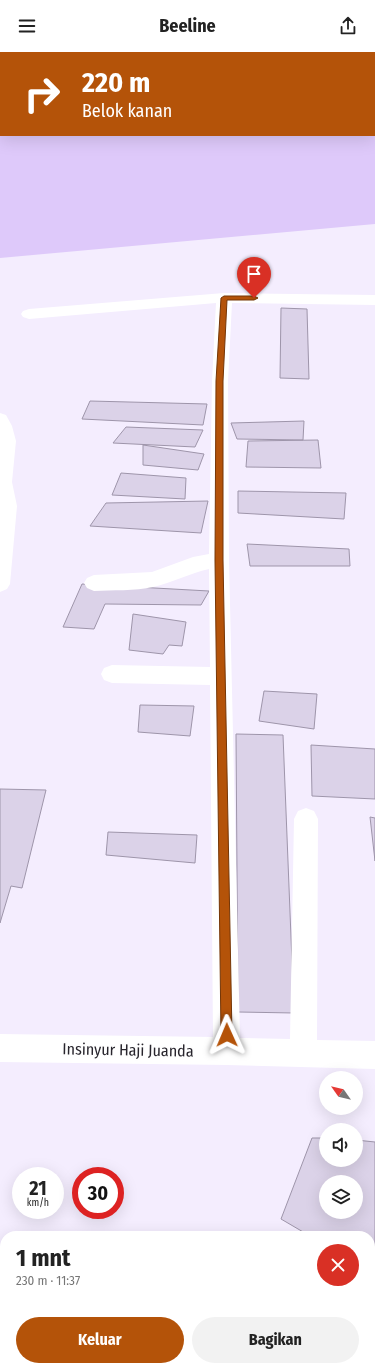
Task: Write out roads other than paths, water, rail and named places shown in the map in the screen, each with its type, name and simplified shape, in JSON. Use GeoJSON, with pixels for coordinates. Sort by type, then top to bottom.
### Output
{"type":"FeatureCollection","features":[{"type":"Feature","properties":{"kind":"street"},"geometry":{"type":"LineString","coordinates":[[224,298],[220,381],[219,560],[227,1051]]}},
{"type":"Feature","properties":{"kind":"street"},"geometry":{"type":"LineString","coordinates":[[28,314],[224,298],[375,300]]}},
{"type":"Feature","properties":{"kind":"street"},"geometry":{"type":"LineString","coordinates":[[0,418],[6,435],[6,455],[2,481],[8,506],[0,584]]}},
{"type":"Feature","properties":{"kind":"street"},"geometry":{"type":"LineString","coordinates":[[94,583],[152,580],[172,574],[193,565],[219,560]]}},
{"type":"Feature","properties":{"kind":"street"},"geometry":{"type":"LineString","coordinates":[[112,674],[221,676]]}},
{"type":"Feature","properties":{"kind":"street"},"geometry":{"type":"LineString","coordinates":[[303,1053],[306,819]]}},
{"type":"Feature","properties":{"kind":"street","name":"Insinyur Haji Juanda"},"geometry":{"type":"LineString","coordinates":[[0,1048],[227,1051],[375,1055]]}}]}
